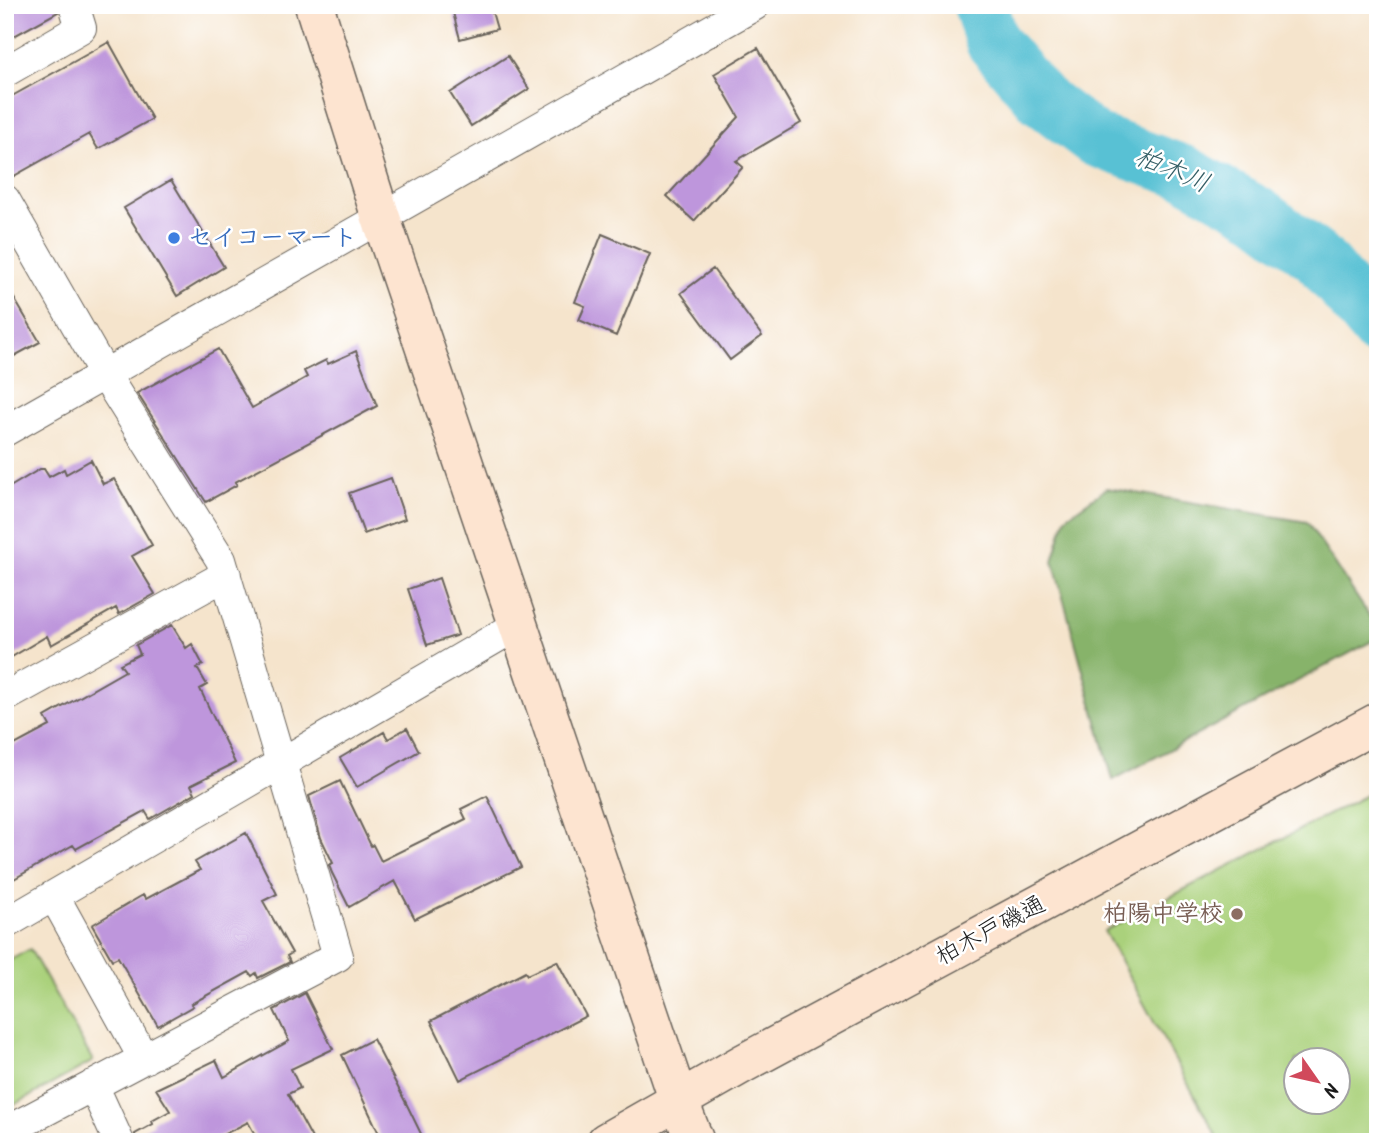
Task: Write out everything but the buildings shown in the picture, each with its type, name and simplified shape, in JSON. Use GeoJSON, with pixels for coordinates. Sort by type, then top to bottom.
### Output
{"type":"FeatureCollection","features":[{"type":"Feature","properties":{"kind":"street"},"geometry":{"type":"LineString","coordinates":[[5,72],[81,27],[74,5]]}},
{"type":"Feature","properties":{"kind":"street"},"geometry":{"type":"LineString","coordinates":[[314,5],[381,218],[678,1099],[695,1142]]}},
{"type":"Feature","properties":{"kind":"street"},"geometry":{"type":"LineString","coordinates":[[5,431],[755,5]]}},
{"type":"Feature","properties":{"kind":"street"},"geometry":{"type":"LineString","coordinates":[[5,200],[105,375],[221,560],[338,956],[5,1132]]}},
{"type":"Feature","properties":{"kind":"street"},"geometry":{"type":"LineString","coordinates":[[5,697],[226,575]]}},
{"type":"Feature","properties":{"kind":"street"},"geometry":{"type":"LineString","coordinates":[[5,924],[518,625]]}},
{"type":"Feature","properties":{"kind":"street","name":"柏木戸磯通"},"geometry":{"type":"LineString","coordinates":[[606,1142],[678,1099],[1378,722]]}},
{"type":"Feature","properties":{"kind":"street"},"geometry":{"type":"LineString","coordinates":[[54,896],[144,1059]]}},
{"type":"Feature","properties":{"kind":"street"},"geometry":{"type":"LineString","coordinates":[[93,1085],[120,1142]]}},
{"type":"Feature","properties":{"kind":"green space"},"geometry":{"type":"Polygon","coordinates":[[[1107,488],[1307,522],[1378,629],[1378,638],[1113,780],[1053,561],[1066,517],[1107,488]]]}},
{"type":"Feature","properties":{"kind":"green space"},"geometry":{"type":"Polygon","coordinates":[[[1378,789],[1378,1142],[1220,1142],[1104,931],[1378,789]]]}},
{"type":"Feature","properties":{"kind":"green space"},"geometry":{"type":"Polygon","coordinates":[[[30,949],[93,1061],[5,1110],[5,963],[30,949]]]}},
{"type":"Feature","properties":{"kind":"waterway","name":"柏木川"},"geometry":{"type":"LineString","coordinates":[[980,5],[992,42],[1042,100],[1095,140],[1186,173],[1259,214],[1319,259],[1378,330]]}},
{"type":"Feature","properties":{"kind":"place","name":"セイコーマート"},"geometry":{"type":"Point","coordinates":[174,238]}},
{"type":"Feature","properties":{"kind":"place","name":"柏陽中学校"},"geometry":{"type":"Point","coordinates":[1237,914]}}]}
